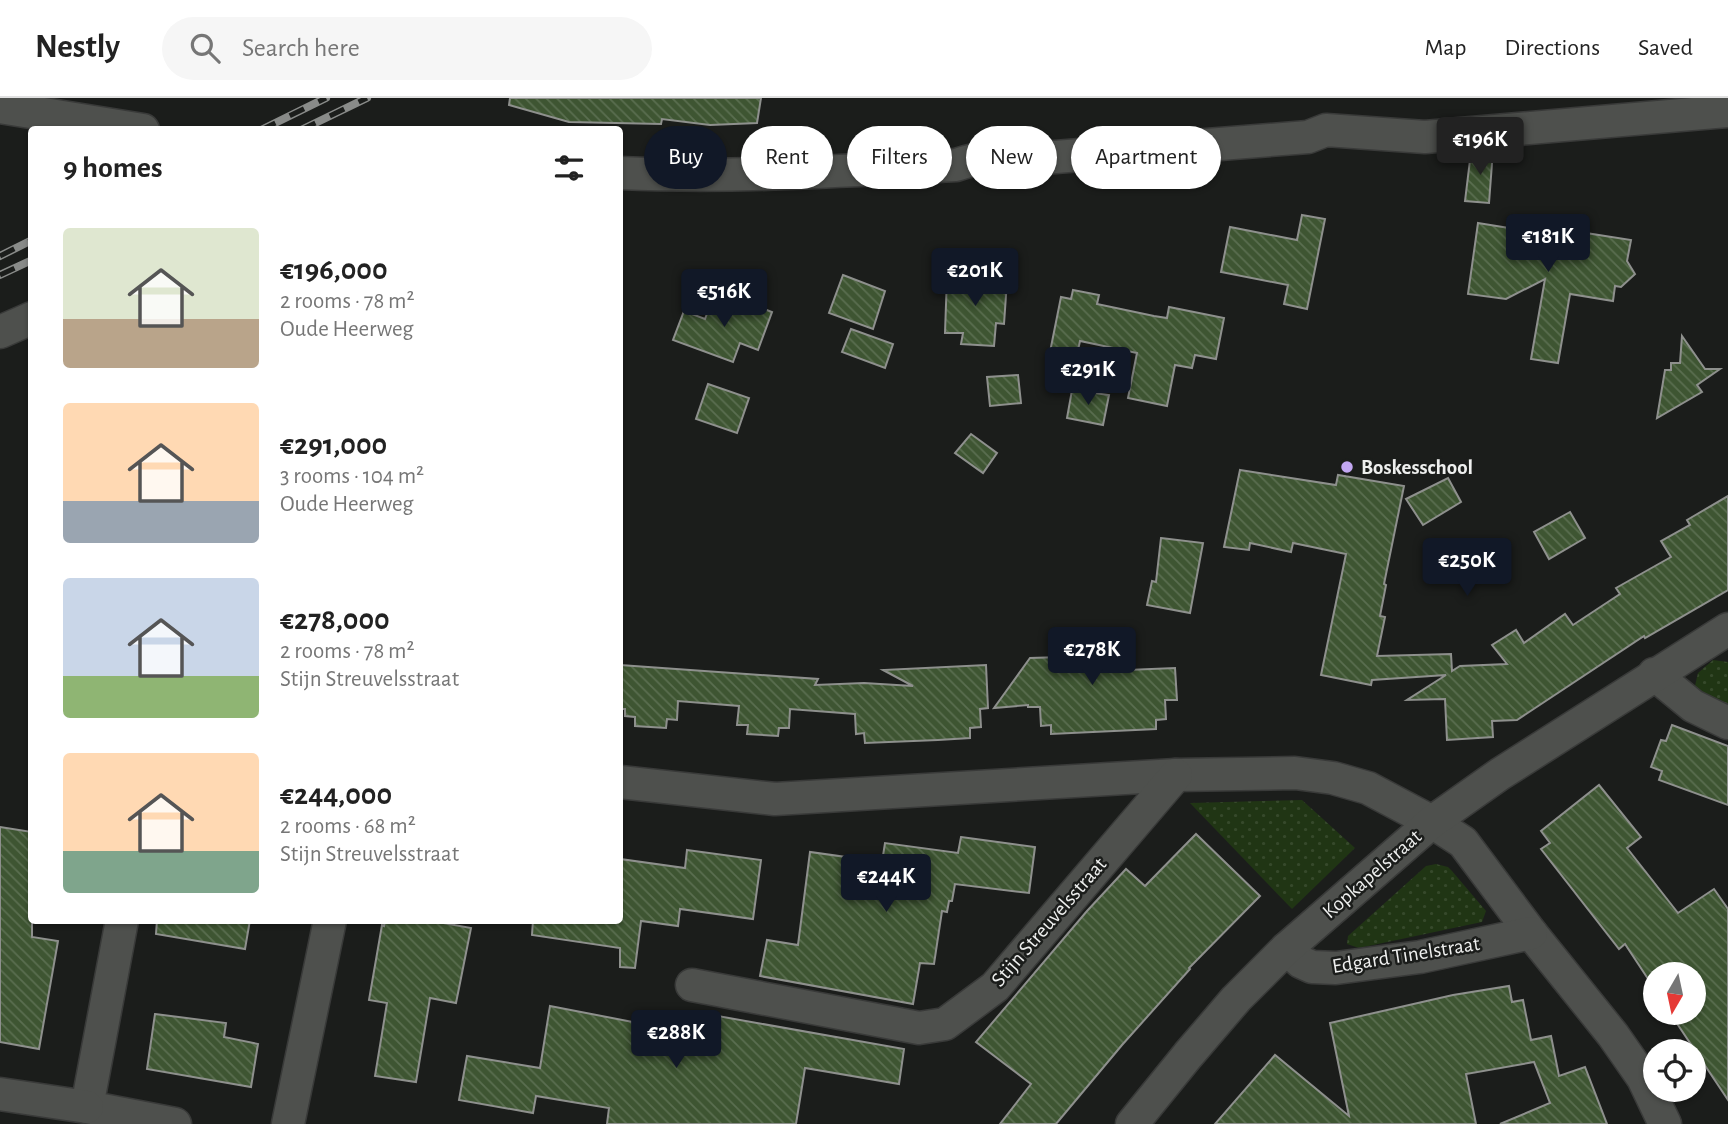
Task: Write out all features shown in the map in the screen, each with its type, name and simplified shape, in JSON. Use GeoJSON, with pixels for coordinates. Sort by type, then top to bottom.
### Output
{"type":"FeatureCollection","features":[{"type":"Feature","properties":{"kind":"street"},"geometry":{"type":"LineString","coordinates":[[0,107],[118,126]]}},
{"type":"Feature","properties":{"kind":"street"},"geometry":{"type":"LineString","coordinates":[[623,173],[677,176],[835,172],[956,165],[978,157],[991,156],[1030,159],[1308,137],[1326,130],[1425,138],[1728,111]]}},
{"type":"Feature","properties":{"kind":"street"},"geometry":{"type":"LineString","coordinates":[[0,332],[28,320]]}},
{"type":"Feature","properties":{"kind":"street","name":"Kopkapelstraat"},"geometry":{"type":"LineString","coordinates":[[1132,1124],[1236,999],[1286,950],[1432,822],[1500,774],[1728,629]]}},
{"type":"Feature","properties":{"kind":"street"},"geometry":{"type":"LineString","coordinates":[[1654,674],[1693,706],[1728,723]]}},
{"type":"Feature","properties":{"kind":"street"},"geometry":{"type":"LineString","coordinates":[[623,782],[775,799],[1176,775],[1295,773],[1333,778],[1368,788],[1463,842],[1531,933],[1613,1035],[1643,1078],[1665,1124]]}},
{"type":"Feature","properties":{"kind":"street","name":"Stijn Streuvelsstraat"},"geometry":{"type":"LineString","coordinates":[[692,985],[919,1028],[945,1024],[995,987],[1176,775]]}},
{"type":"Feature","properties":{"kind":"street"},"geometry":{"type":"LineString","coordinates":[[87,1107],[121,924]]}},
{"type":"Feature","properties":{"kind":"street"},"geometry":{"type":"LineString","coordinates":[[288,1124],[329,924]]}},
{"type":"Feature","properties":{"kind":"street","name":"Edgard Tinelstraat"},"geometry":{"type":"LineString","coordinates":[[1286,950],[1312,967],[1336,968],[1420,957],[1531,933]]}},
{"type":"Feature","properties":{"kind":"street"},"geometry":{"type":"LineString","coordinates":[[0,1094],[175,1124]]}},
{"type":"Feature","properties":{"kind":"green space"},"geometry":{"type":"Polygon","coordinates":[[[1713,660],[1728,662],[1728,714],[1694,690],[1698,673],[1713,660]]]}},
{"type":"Feature","properties":{"kind":"green space"},"geometry":{"type":"Polygon","coordinates":[[[1302,800],[1355,848],[1292,909],[1190,803],[1302,800]]]}},
{"type":"Feature","properties":{"kind":"green space"},"geometry":{"type":"Polygon","coordinates":[[[1436,864],[1448,867],[1486,911],[1482,922],[1359,948],[1347,944],[1348,936],[1426,866],[1436,864]]]}},
{"type":"Feature","properties":{"kind":"building"},"geometry":{"type":"Polygon","coordinates":[[[510,98],[761,98],[757,123],[710,125],[662,119],[661,124],[569,122],[509,105],[510,98]]]}},
{"type":"Feature","properties":{"kind":"building"},"geometry":{"type":"Polygon","coordinates":[[[1493,150],[1489,203],[1465,201],[1471,152],[1493,150]]]}},
{"type":"Feature","properties":{"kind":"building"},"geometry":{"type":"Polygon","coordinates":[[[1302,215],[1325,219],[1307,309],[1284,304],[1288,285],[1221,272],[1230,227],[1297,240],[1302,215]]]}},
{"type":"Feature","properties":{"kind":"building"},"geometry":{"type":"Polygon","coordinates":[[[1478,223],[1572,238],[1573,231],[1631,240],[1627,261],[1635,274],[1621,287],[1615,286],[1613,301],[1570,294],[1558,363],[1531,359],[1545,279],[1506,299],[1468,294],[1478,223]]]}},
{"type":"Feature","properties":{"kind":"building"},"geometry":{"type":"Polygon","coordinates":[[[974,271],[984,279],[1007,281],[1004,324],[996,323],[994,346],[961,344],[963,333],[945,333],[947,276],[964,277],[974,271]]]}},
{"type":"Feature","properties":{"kind":"building"},"geometry":{"type":"Polygon","coordinates":[[[843,275],[885,291],[873,329],[829,313],[843,275]]]}},
{"type":"Feature","properties":{"kind":"building"},"geometry":{"type":"Polygon","coordinates":[[[1073,290],[1099,295],[1097,304],[1154,316],[1167,318],[1169,307],[1224,318],[1216,359],[1195,355],[1192,368],[1175,365],[1167,406],[1128,398],[1137,353],[1080,341],[1073,373],[1047,367],[1061,297],[1071,299],[1073,290]]]}},
{"type":"Feature","properties":{"kind":"building"},"geometry":{"type":"Polygon","coordinates":[[[730,296],[772,312],[758,350],[740,343],[733,362],[673,340],[684,311],[705,319],[711,303],[726,308],[730,296]]]}},
{"type":"Feature","properties":{"kind":"building"},"geometry":{"type":"Polygon","coordinates":[[[851,329],[893,344],[885,368],[842,352],[851,329]]]}},
{"type":"Feature","properties":{"kind":"building"},"geometry":{"type":"Polygon","coordinates":[[[1682,336],[1705,369],[1720,369],[1697,385],[1702,392],[1657,418],[1665,370],[1671,370],[1671,363],[1680,363],[1682,336]]]}},
{"type":"Feature","properties":{"kind":"building"},"geometry":{"type":"Polygon","coordinates":[[[1018,375],[1021,403],[990,406],[987,377],[1018,375]]]}},
{"type":"Feature","properties":{"kind":"building"},"geometry":{"type":"Polygon","coordinates":[[[708,384],[749,398],[737,433],[696,419],[708,384]]]}},
{"type":"Feature","properties":{"kind":"building"},"geometry":{"type":"Polygon","coordinates":[[[1072,390],[1109,395],[1103,425],[1067,418],[1072,390]]]}},
{"type":"Feature","properties":{"kind":"building"},"geometry":{"type":"Polygon","coordinates":[[[971,434],[997,453],[983,473],[955,453],[971,434]]]}},
{"type":"Feature","properties":{"kind":"building"},"geometry":{"type":"Polygon","coordinates":[[[1240,470],[1336,485],[1338,475],[1404,486],[1384,584],[1386,585],[1380,616],[1385,617],[1377,656],[1451,654],[1452,671],[1460,666],[1507,664],[1492,645],[1516,630],[1524,643],[1565,614],[1573,625],[1620,594],[1616,588],[1671,557],[1661,541],[1690,525],[1687,520],[1728,496],[1728,590],[1645,638],[1644,636],[1517,720],[1492,721],[1493,737],[1447,740],[1445,699],[1407,700],[1446,675],[1372,680],[1371,685],[1321,675],[1346,554],[1293,543],[1291,552],[1250,543],[1249,550],[1224,547],[1240,470]]]}},
{"type":"Feature","properties":{"kind":"building"},"geometry":{"type":"Polygon","coordinates":[[[1448,478],[1461,502],[1423,525],[1406,499],[1448,478]]]}},
{"type":"Feature","properties":{"kind":"building"},"geometry":{"type":"Polygon","coordinates":[[[1570,512],[1585,538],[1549,559],[1534,532],[1570,512]]]}},
{"type":"Feature","properties":{"kind":"building"},"geometry":{"type":"Polygon","coordinates":[[[1161,538],[1203,543],[1190,613],[1147,605],[1152,581],[1156,582],[1161,538]]]}},
{"type":"Feature","properties":{"kind":"building"},"geometry":{"type":"Polygon","coordinates":[[[1123,629],[1127,670],[1175,668],[1177,700],[1165,700],[1166,719],[1156,720],[1156,729],[1051,734],[1051,725],[1041,726],[1040,707],[1028,705],[994,708],[1030,658],[1062,657],[1061,633],[1123,629]]]}},
{"type":"Feature","properties":{"kind":"building"},"geometry":{"type":"Polygon","coordinates":[[[623,665],[818,679],[815,685],[864,683],[913,686],[883,670],[986,665],[988,708],[980,709],[981,727],[970,728],[970,738],[865,743],[864,733],[856,734],[855,714],[790,709],[789,728],[779,728],[778,736],[747,734],[748,725],[737,725],[739,706],[678,701],[677,720],[667,719],[666,728],[635,726],[635,717],[625,716],[623,665]]]}},
{"type":"Feature","properties":{"kind":"building"},"geometry":{"type":"Polygon","coordinates":[[[1672,725],[1728,746],[1728,805],[1659,780],[1662,771],[1651,767],[1661,740],[1666,741],[1672,725]]]}},
{"type":"Feature","properties":{"kind":"building"},"geometry":{"type":"Polygon","coordinates":[[[1599,785],[1641,837],[1627,848],[1678,913],[1714,889],[1728,909],[1728,1100],[1706,1067],[1706,1039],[1687,1039],[1679,1026],[1706,1026],[1706,962],[1643,962],[1643,971],[1625,944],[1619,949],[1541,849],[1550,843],[1541,831],[1599,785]]]}},
{"type":"Feature","properties":{"kind":"building"},"geometry":{"type":"Polygon","coordinates":[[[0,827],[28,831],[28,924],[32,924],[32,937],[58,941],[39,1049],[0,1042],[0,827]]]}},
{"type":"Feature","properties":{"kind":"building"},"geometry":{"type":"Polygon","coordinates":[[[1196,834],[1260,896],[1189,968],[1056,1124],[1000,1124],[1031,1084],[976,1042],[1126,869],[1145,886],[1196,834]]]}},
{"type":"Feature","properties":{"kind":"building"},"geometry":{"type":"Polygon","coordinates":[[[961,837],[1035,847],[1029,893],[955,884],[947,912],[942,911],[934,964],[920,963],[913,1004],[760,976],[767,940],[798,945],[810,852],[882,862],[885,843],[958,853],[961,837]]]}},
{"type":"Feature","properties":{"kind":"building"},"geometry":{"type":"Polygon","coordinates":[[[687,850],[761,860],[753,919],[680,909],[678,926],[641,921],[635,968],[620,967],[620,948],[532,935],[533,924],[623,924],[623,859],[685,868],[687,850]]]}},
{"type":"Feature","properties":{"kind":"building"},"geometry":{"type":"Polygon","coordinates":[[[157,924],[249,924],[245,949],[156,934],[157,924]]]}},
{"type":"Feature","properties":{"kind":"building"},"geometry":{"type":"Polygon","coordinates":[[[449,924],[471,928],[456,1003],[430,998],[416,1082],[375,1076],[387,1003],[369,1000],[382,925],[449,924]]]}},
{"type":"Feature","properties":{"kind":"building"},"geometry":{"type":"Polygon","coordinates":[[[1509,986],[1512,1002],[1523,1000],[1531,1040],[1551,1036],[1559,1076],[1585,1067],[1607,1124],[1500,1124],[1550,1103],[1534,1062],[1466,1074],[1476,1124],[1215,1124],[1275,1055],[1349,1116],[1330,1023],[1453,995],[1509,986]]]}},
{"type":"Feature","properties":{"kind":"building"},"geometry":{"type":"Polygon","coordinates":[[[550,1006],[638,1023],[636,1033],[690,1041],[695,1012],[904,1049],[899,1084],[805,1068],[796,1124],[607,1124],[609,1108],[536,1096],[533,1113],[459,1100],[467,1056],[540,1068],[550,1006]]]}},
{"type":"Feature","properties":{"kind":"building"},"geometry":{"type":"Polygon","coordinates":[[[155,1014],[226,1023],[224,1037],[258,1044],[251,1087],[147,1069],[155,1014]]]}},
{"type":"Feature","properties":{"kind":"railway"},"geometry":{"type":"LineString","coordinates":[[269,126],[326,98]]}},
{"type":"Feature","properties":{"kind":"railway"},"geometry":{"type":"LineString","coordinates":[[309,126],[367,98]]}},
{"type":"Feature","properties":{"kind":"railway"},"geometry":{"type":"LineString","coordinates":[[0,256],[28,242]]}},
{"type":"Feature","properties":{"kind":"railway"},"geometry":{"type":"LineString","coordinates":[[0,275],[28,262]]}},
{"type":"Feature","properties":{"kind":"place","name":"Boskesschool"},"geometry":{"type":"Point","coordinates":[1347,467]}}]}
